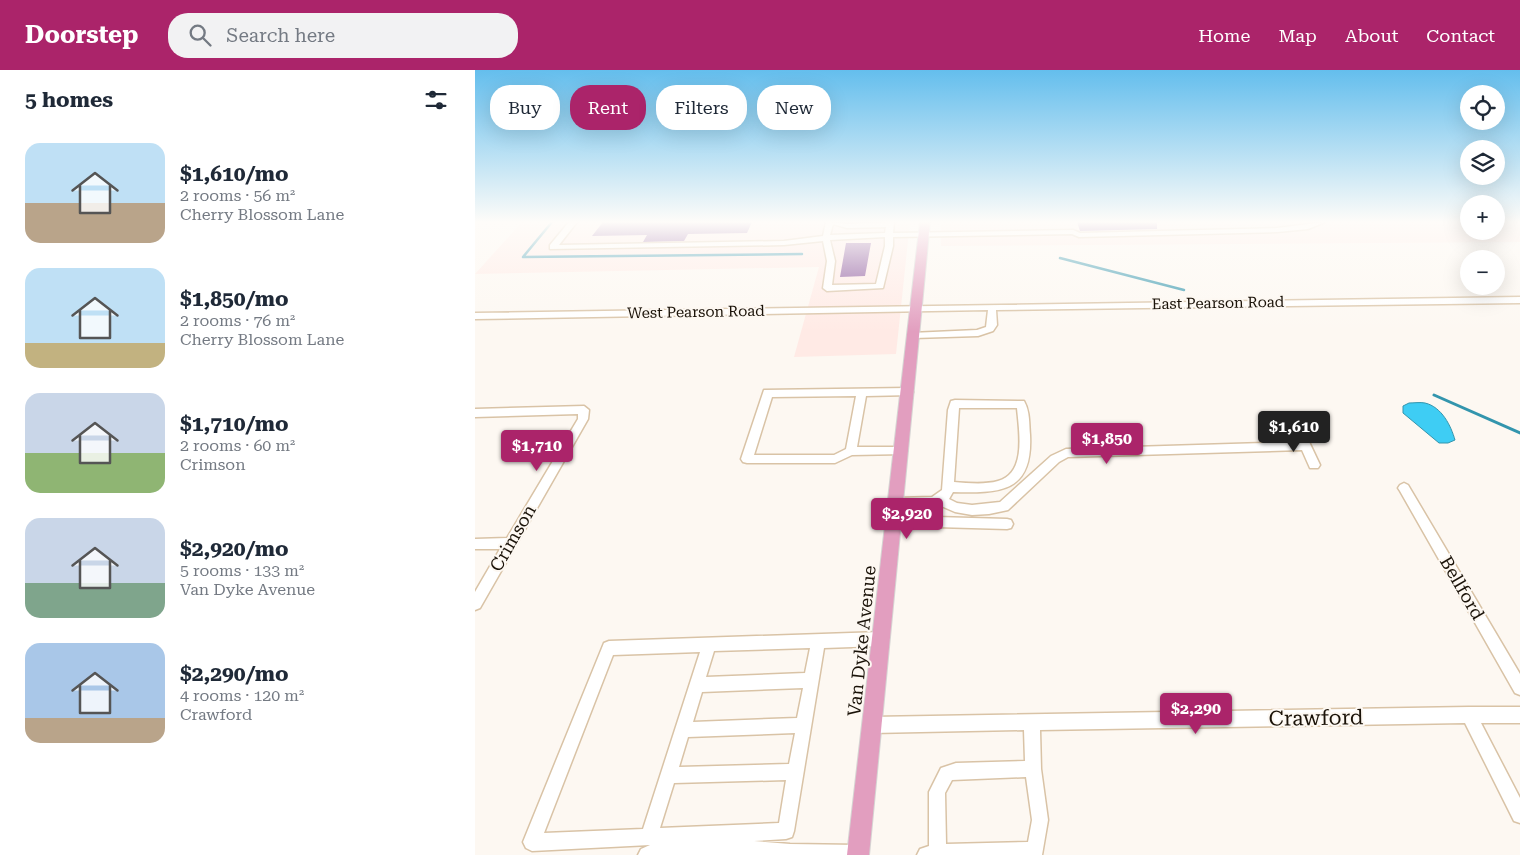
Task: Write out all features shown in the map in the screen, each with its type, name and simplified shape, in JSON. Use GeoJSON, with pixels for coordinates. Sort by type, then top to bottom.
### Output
{"type":"FeatureCollection","features":[{"type":"Feature","properties":{"kind":"main road","name":"Van Dyke Avenue"},"geometry":{"type":"LineString","coordinates":[[858,854],[921,259]]}},
{"type":"Feature","properties":{"kind":"street"},"geometry":{"type":"LineString","coordinates":[[831,259],[827,288],[880,286],[886,259]]}},
{"type":"Feature","properties":{"kind":"street","name":"East Pearson Road"},"geometry":{"type":"LineString","coordinates":[[917,308],[1520,300]]}},
{"type":"Feature","properties":{"kind":"street"},"geometry":{"type":"LineString","coordinates":[[914,335],[985,332],[992,325],[992,307]]}},
{"type":"Feature","properties":{"kind":"street","name":"West Pearson Road"},"geometry":{"type":"LineString","coordinates":[[475,316],[917,308]]}},
{"type":"Feature","properties":{"kind":"street"},"geometry":{"type":"LineString","coordinates":[[851,450],[862,392]]}},
{"type":"Feature","properties":{"kind":"street"},"geometry":{"type":"LineString","coordinates":[[901,450],[851,450],[835,459],[747,459],[768,393],[908,392]]}},
{"type":"Feature","properties":{"kind":"street"},"geometry":{"type":"LineString","coordinates":[[941,500],[946,495],[949,487],[954,406],[961,404],[1020,404],[1022,407],[1025,438],[1024,456],[1018,471],[1013,477],[1007,483],[993,486],[949,487]]}},
{"type":"Feature","properties":{"kind":"street","name":"Crimson"},"geometry":{"type":"LineString","coordinates":[[475,413],[584,410],[583,419],[475,604]]}},
{"type":"Feature","properties":{"kind":"street"},"geometry":{"type":"LineString","coordinates":[[1298,430],[1314,465]]}},
{"type":"Feature","properties":{"kind":"street"},"geometry":{"type":"LineString","coordinates":[[896,502],[941,500],[948,505],[961,508],[993,509],[1004,506],[1055,459],[1066,453],[1305,446]]}},
{"type":"Feature","properties":{"kind":"street","name":"Bellford"},"geometry":{"type":"LineString","coordinates":[[1404,488],[1520,688]]}},
{"type":"Feature","properties":{"kind":"street"},"geometry":{"type":"LineString","coordinates":[[893,524],[936,522],[1007,524]]}},
{"type":"Feature","properties":{"kind":"street"},"geometry":{"type":"LineString","coordinates":[[475,544],[511,543]]}},
{"type":"Feature","properties":{"kind":"street"},"geometry":{"type":"LineString","coordinates":[[818,641],[786,831],[532,842],[609,648],[709,645],[818,641],[881,639]]}},
{"type":"Feature","properties":{"kind":"street"},"geometry":{"type":"LineString","coordinates":[[649,837],[709,645]]}},
{"type":"Feature","properties":{"kind":"street"},"geometry":{"type":"LineString","coordinates":[[696,685],[811,680]]}},
{"type":"Feature","properties":{"kind":"street"},"geometry":{"type":"LineString","coordinates":[[1469,715],[1520,815]]}},
{"type":"Feature","properties":{"kind":"street","name":"Crawford"},"geometry":{"type":"LineString","coordinates":[[871,725],[1520,715]]}},
{"type":"Feature","properties":{"kind":"street"},"geometry":{"type":"LineString","coordinates":[[1032,722],[1033,770],[1040,820],[1035,850],[932,854],[937,792],[947,774],[956,772],[1033,770]]}},
{"type":"Feature","properties":{"kind":"street"},"geometry":{"type":"LineString","coordinates":[[682,730],[803,725]]}},
{"type":"Feature","properties":{"kind":"street"},"geometry":{"type":"LineString","coordinates":[[668,776],[795,772]]}},
{"type":"Feature","properties":{"kind":"street"},"geometry":{"type":"LineString","coordinates":[[647,855],[656,851],[721,847],[783,853],[858,854]]}},
{"type":"Feature","properties":{"kind":"shaded area"},"geometry":{"type":"Polygon","coordinates":[[[489,259],[906,259],[896,354],[794,357],[819,267],[475,274],[489,259]]]}},
{"type":"Feature","properties":{"kind":"water"},"geometry":{"type":"Polygon","coordinates":[[[1409,403],[1425,403],[1436,408],[1448,423],[1455,440],[1448,443],[1439,443],[1403,413],[1403,406],[1409,403]]]}},
{"type":"Feature","properties":{"kind":"building"},"geometry":{"type":"Polygon","coordinates":[[[843,259],[868,259],[865,276],[840,277],[843,259]]]}},
{"type":"Feature","properties":{"kind":"waterway"},"geometry":{"type":"LineString","coordinates":[[1062,259],[1184,290]]}},
{"type":"Feature","properties":{"kind":"waterway"},"geometry":{"type":"LineString","coordinates":[[1434,395],[1520,433]]}}]}
